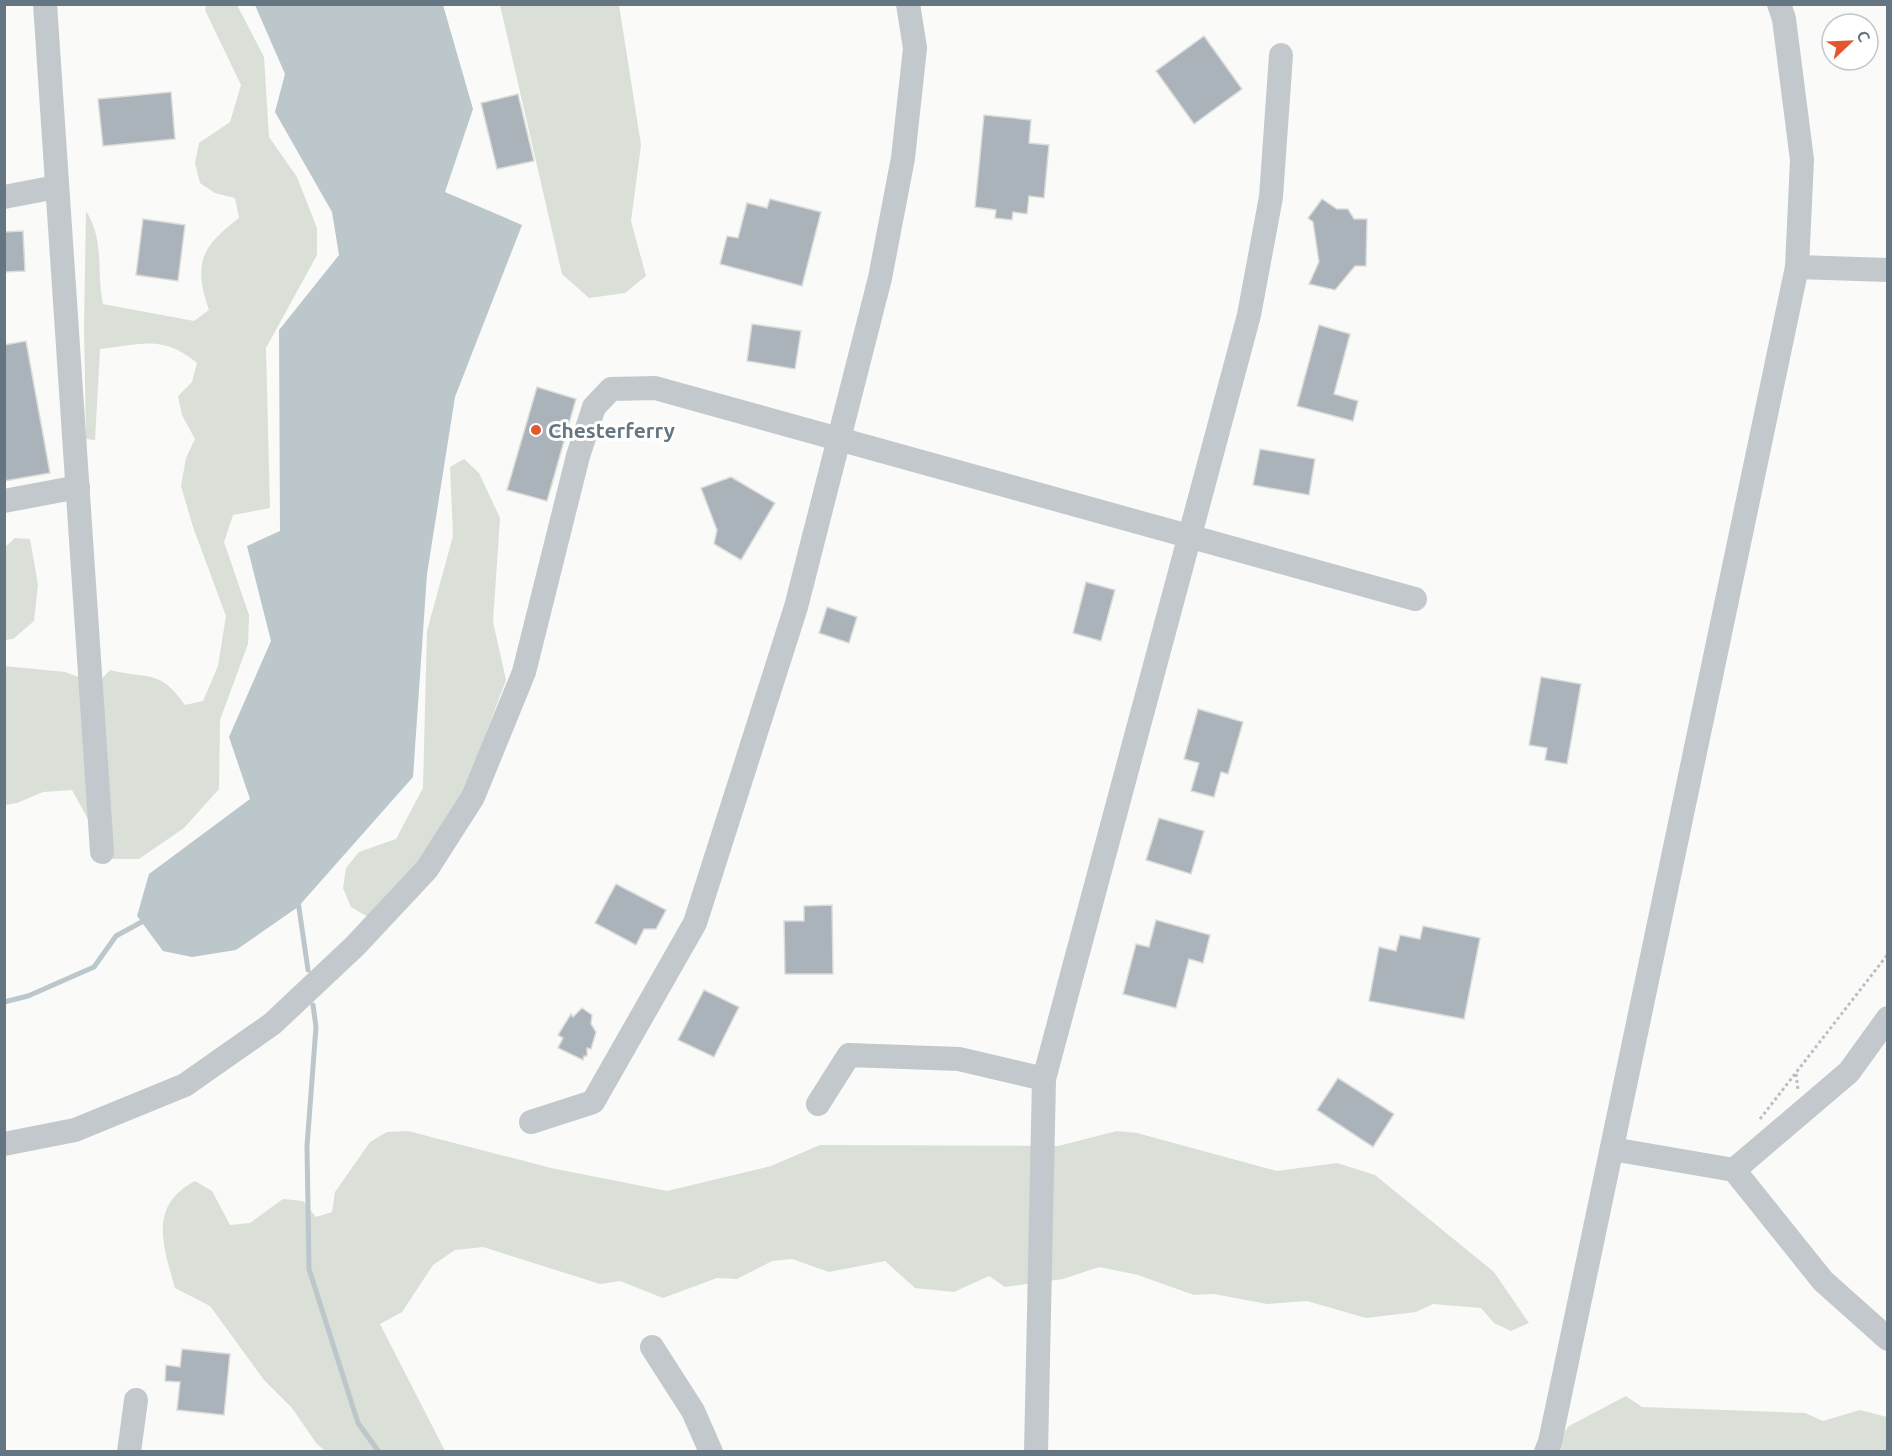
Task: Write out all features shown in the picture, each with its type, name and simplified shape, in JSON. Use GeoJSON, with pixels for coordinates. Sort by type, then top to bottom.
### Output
{"type":"FeatureCollection","features":[{"type":"Feature","properties":{"kind":"street"},"geometry":{"type":"LineString","coordinates":[[45,4],[102,852]]}},
{"type":"Feature","properties":{"kind":"street"},"geometry":{"type":"LineString","coordinates":[[531,1122],[593,1102],[695,923],[796,607],[880,278],[903,158],[915,48],[908,4]]}},
{"type":"Feature","properties":{"kind":"street"},"geometry":{"type":"LineString","coordinates":[[1546,1452],[1550,1442],[1797,267],[1802,160],[1784,19],[1779,4]]}},
{"type":"Feature","properties":{"kind":"street"},"geometry":{"type":"LineString","coordinates":[[1036,1452],[1044,1079],[1191,537],[1251,303],[1271,197],[1281,55]]}},
{"type":"Feature","properties":{"kind":"street"},"geometry":{"type":"LineString","coordinates":[[4,197],[56,187]]}},
{"type":"Feature","properties":{"kind":"street"},"geometry":{"type":"LineString","coordinates":[[1797,267],[1887,270]]}},
{"type":"Feature","properties":{"kind":"street"},"geometry":{"type":"LineString","coordinates":[[4,1144],[75,1130],[185,1085],[272,1024],[355,946],[427,869],[473,796],[524,672],[578,456],[594,407],[611,389],[655,388],[1415,599]]}},
{"type":"Feature","properties":{"kind":"street"},"geometry":{"type":"LineString","coordinates":[[4,501],[78,487]]}},
{"type":"Feature","properties":{"kind":"street"},"geometry":{"type":"LineString","coordinates":[[1734,1170],[1849,1072],[1887,1018]]}},
{"type":"Feature","properties":{"kind":"street"},"geometry":{"type":"LineString","coordinates":[[818,1104],[849,1055],[960,1059],[1044,1079]]}},
{"type":"Feature","properties":{"kind":"street"},"geometry":{"type":"LineString","coordinates":[[1612,1149],[1734,1170],[1823,1281],[1887,1339]]}},
{"type":"Feature","properties":{"kind":"street"},"geometry":{"type":"LineString","coordinates":[[652,1347],[693,1411],[711,1452]]}},
{"type":"Feature","properties":{"kind":"street"},"geometry":{"type":"LineString","coordinates":[[129,1452],[136,1400]]}},
{"type":"Feature","properties":{"kind":"path"},"geometry":{"type":"LineString","coordinates":[[1754,1125],[1887,954]]}},
{"type":"Feature","properties":{"kind":"shaded area"},"geometry":{"type":"Polygon","coordinates":[[[206,5],[237,5],[264,57],[269,137],[297,177],[317,228],[317,255],[266,348],[270,508],[233,515],[224,542],[249,615],[248,644],[220,720],[219,789],[184,828],[139,859],[110,859],[72,790],[43,792],[17,803],[5,805],[4,666],[65,672],[97,684],[110,670],[152,677],[168,685],[185,705],[203,701],[218,666],[226,616],[193,527],[181,486],[186,458],[195,439],[182,415],[178,396],[192,382],[197,363],[173,348],[162,345],[139,344],[100,349],[95,440],[86,439],[84,327],[86,211],[96,234],[103,304],[194,321],[209,310],[202,280],[201,268],[204,257],[216,238],[239,218],[235,198],[215,193],[200,183],[195,163],[199,143],[230,122],[241,85],[205,10],[206,5]]]}},
{"type":"Feature","properties":{"kind":"shaded area"},"geometry":{"type":"Polygon","coordinates":[[[255,5],[443,5],[473,109],[445,192],[522,225],[455,397],[427,574],[413,777],[298,907],[236,950],[192,957],[163,951],[137,916],[149,874],[250,799],[229,737],[271,641],[247,546],[280,531],[279,330],[339,255],[332,212],[275,112],[285,74],[255,5]]]}},
{"type":"Feature","properties":{"kind":"shaded area"},"geometry":{"type":"Polygon","coordinates":[[[500,5],[619,5],[641,145],[631,221],[646,276],[625,293],[589,298],[562,274],[500,5]]]}},
{"type":"Feature","properties":{"kind":"shaded area"},"geometry":{"type":"Polygon","coordinates":[[[464,459],[479,473],[500,518],[493,622],[506,680],[455,816],[397,897],[368,917],[351,907],[343,888],[346,868],[359,852],[396,839],[423,788],[427,631],[453,536],[450,467],[464,459]]]}},
{"type":"Feature","properties":{"kind":"shaded area"},"geometry":{"type":"Polygon","coordinates":[[[15,538],[30,539],[38,585],[34,621],[13,639],[5,640],[5,547],[15,538]]]}},
{"type":"Feature","properties":{"kind":"shaded area"},"geometry":{"type":"Polygon","coordinates":[[[408,1131],[551,1168],[667,1191],[771,1166],[820,1145],[1058,1146],[1117,1131],[1137,1133],[1277,1171],[1337,1163],[1375,1175],[1494,1272],[1529,1323],[1511,1331],[1494,1323],[1481,1308],[1433,1304],[1416,1312],[1366,1318],[1307,1301],[1267,1304],[1214,1294],[1194,1295],[1138,1275],[1099,1267],[1063,1279],[1005,1287],[989,1276],[954,1292],[915,1288],[885,1261],[829,1272],[792,1259],[772,1261],[737,1279],[717,1278],[663,1298],[620,1281],[600,1284],[483,1247],[455,1250],[433,1265],[402,1312],[380,1324],[445,1451],[325,1451],[316,1443],[292,1408],[264,1380],[210,1306],[175,1288],[166,1257],[163,1228],[165,1215],[170,1202],[180,1191],[195,1181],[212,1191],[230,1225],[250,1223],[283,1199],[303,1201],[316,1217],[332,1212],[335,1192],[370,1142],[387,1132],[408,1131]]]}},
{"type":"Feature","properties":{"kind":"shaded area"},"geometry":{"type":"Polygon","coordinates":[[[1626,1396],[1642,1407],[1805,1413],[1823,1421],[1860,1410],[1887,1417],[1887,1451],[1548,1452],[1569,1426],[1626,1396]]]}},
{"type":"Feature","properties":{"kind":"building"},"geometry":{"type":"Polygon","coordinates":[[[1204,36],[1242,89],[1194,124],[1156,71],[1204,36]]]}},
{"type":"Feature","properties":{"kind":"building"},"geometry":{"type":"Polygon","coordinates":[[[171,92],[175,139],[103,146],[98,99],[171,92]]]}},
{"type":"Feature","properties":{"kind":"building"},"geometry":{"type":"Polygon","coordinates":[[[518,94],[534,161],[497,169],[481,103],[518,94]]]}},
{"type":"Feature","properties":{"kind":"building"},"geometry":{"type":"Polygon","coordinates":[[[984,115],[1031,120],[1029,143],[1049,145],[1044,198],[1029,196],[1027,214],[1013,212],[1012,220],[995,218],[996,210],[975,207],[984,115]]]}},
{"type":"Feature","properties":{"kind":"building"},"geometry":{"type":"Polygon","coordinates":[[[770,199],[821,212],[802,286],[720,264],[727,236],[738,238],[747,203],[767,208],[770,199]]]}},
{"type":"Feature","properties":{"kind":"building"},"geometry":{"type":"Polygon","coordinates":[[[1322,199],[1337,209],[1348,209],[1354,219],[1367,219],[1366,266],[1355,266],[1335,290],[1309,284],[1319,262],[1313,222],[1308,218],[1322,199]]]}},
{"type":"Feature","properties":{"kind":"building"},"geometry":{"type":"Polygon","coordinates":[[[143,219],[185,225],[178,281],[136,275],[143,219]]]}},
{"type":"Feature","properties":{"kind":"building"},"geometry":{"type":"Polygon","coordinates":[[[23,231],[25,271],[4,272],[4,232],[23,231]]]}},
{"type":"Feature","properties":{"kind":"building"},"geometry":{"type":"Polygon","coordinates":[[[752,324],[801,331],[795,369],[747,361],[752,324]]]}},
{"type":"Feature","properties":{"kind":"building"},"geometry":{"type":"Polygon","coordinates":[[[1319,325],[1350,334],[1334,394],[1358,401],[1353,421],[1297,406],[1319,325]]]}},
{"type":"Feature","properties":{"kind":"building"},"geometry":{"type":"Polygon","coordinates":[[[26,341],[50,473],[4,481],[4,345],[26,341]]]}},
{"type":"Feature","properties":{"kind":"building"},"geometry":{"type":"Polygon","coordinates":[[[537,387],[576,399],[547,501],[507,490],[537,387]]]}},
{"type":"Feature","properties":{"kind":"building"},"geometry":{"type":"Polygon","coordinates":[[[1260,449],[1315,459],[1309,495],[1253,485],[1260,449]]]}},
{"type":"Feature","properties":{"kind":"building"},"geometry":{"type":"Polygon","coordinates":[[[731,477],[775,503],[741,560],[714,544],[717,530],[701,488],[731,477]]]}},
{"type":"Feature","properties":{"kind":"building"},"geometry":{"type":"Polygon","coordinates":[[[1086,582],[1115,590],[1101,641],[1073,633],[1086,582]]]}},
{"type":"Feature","properties":{"kind":"building"},"geometry":{"type":"Polygon","coordinates":[[[827,607],[857,617],[849,643],[819,633],[827,607]]]}},
{"type":"Feature","properties":{"kind":"building"},"geometry":{"type":"Polygon","coordinates":[[[1541,677],[1581,684],[1567,764],[1545,760],[1547,748],[1529,745],[1541,677]]]}},
{"type":"Feature","properties":{"kind":"building"},"geometry":{"type":"Polygon","coordinates":[[[1198,709],[1243,722],[1228,774],[1221,772],[1214,797],[1191,791],[1199,763],[1184,759],[1198,709]]]}},
{"type":"Feature","properties":{"kind":"building"},"geometry":{"type":"Polygon","coordinates":[[[1159,818],[1204,831],[1191,874],[1146,860],[1159,818]]]}},
{"type":"Feature","properties":{"kind":"building"},"geometry":{"type":"Polygon","coordinates":[[[616,884],[666,910],[656,929],[644,929],[636,945],[595,923],[616,884]]]}},
{"type":"Feature","properties":{"kind":"building"},"geometry":{"type":"Polygon","coordinates":[[[832,905],[833,974],[785,974],[784,921],[804,921],[804,906],[832,905]]]}},
{"type":"Feature","properties":{"kind":"building"},"geometry":{"type":"Polygon","coordinates":[[[1156,920],[1210,935],[1203,963],[1189,959],[1176,1008],[1123,994],[1136,944],[1149,947],[1156,920]]]}},
{"type":"Feature","properties":{"kind":"building"},"geometry":{"type":"Polygon","coordinates":[[[1423,926],[1480,938],[1464,1019],[1369,1001],[1379,947],[1396,951],[1400,935],[1420,939],[1423,926]]]}},
{"type":"Feature","properties":{"kind":"building"},"geometry":{"type":"Polygon","coordinates":[[[704,990],[739,1007],[714,1057],[678,1040],[704,990]]]}},
{"type":"Feature","properties":{"kind":"building"},"geometry":{"type":"Polygon","coordinates":[[[582,1008],[592,1015],[591,1024],[596,1032],[591,1049],[587,1048],[587,1056],[584,1056],[583,1060],[558,1048],[563,1038],[558,1035],[571,1014],[573,1017],[582,1008]]]}},
{"type":"Feature","properties":{"kind":"building"},"geometry":{"type":"Polygon","coordinates":[[[1338,1078],[1394,1114],[1373,1147],[1317,1110],[1338,1078]]]}},
{"type":"Feature","properties":{"kind":"building"},"geometry":{"type":"Polygon","coordinates":[[[182,1349],[230,1354],[224,1415],[177,1410],[180,1382],[165,1381],[166,1365],[180,1367],[182,1349]]]}},
{"type":"Feature","properties":{"kind":"waterway"},"geometry":{"type":"LineString","coordinates":[[298,901],[308,970]]}},
{"type":"Feature","properties":{"kind":"waterway"},"geometry":{"type":"LineString","coordinates":[[4,1002],[28,996],[94,967],[116,936],[147,919]]}},
{"type":"Feature","properties":{"kind":"waterway"},"geometry":{"type":"LineString","coordinates":[[313,1005],[316,1027],[307,1146],[309,1269],[358,1423],[379,1452]]}},
{"type":"Feature","properties":{"kind":"place","name":"Chesterferry"},"geometry":{"type":"Point","coordinates":[536,430]}}]}
